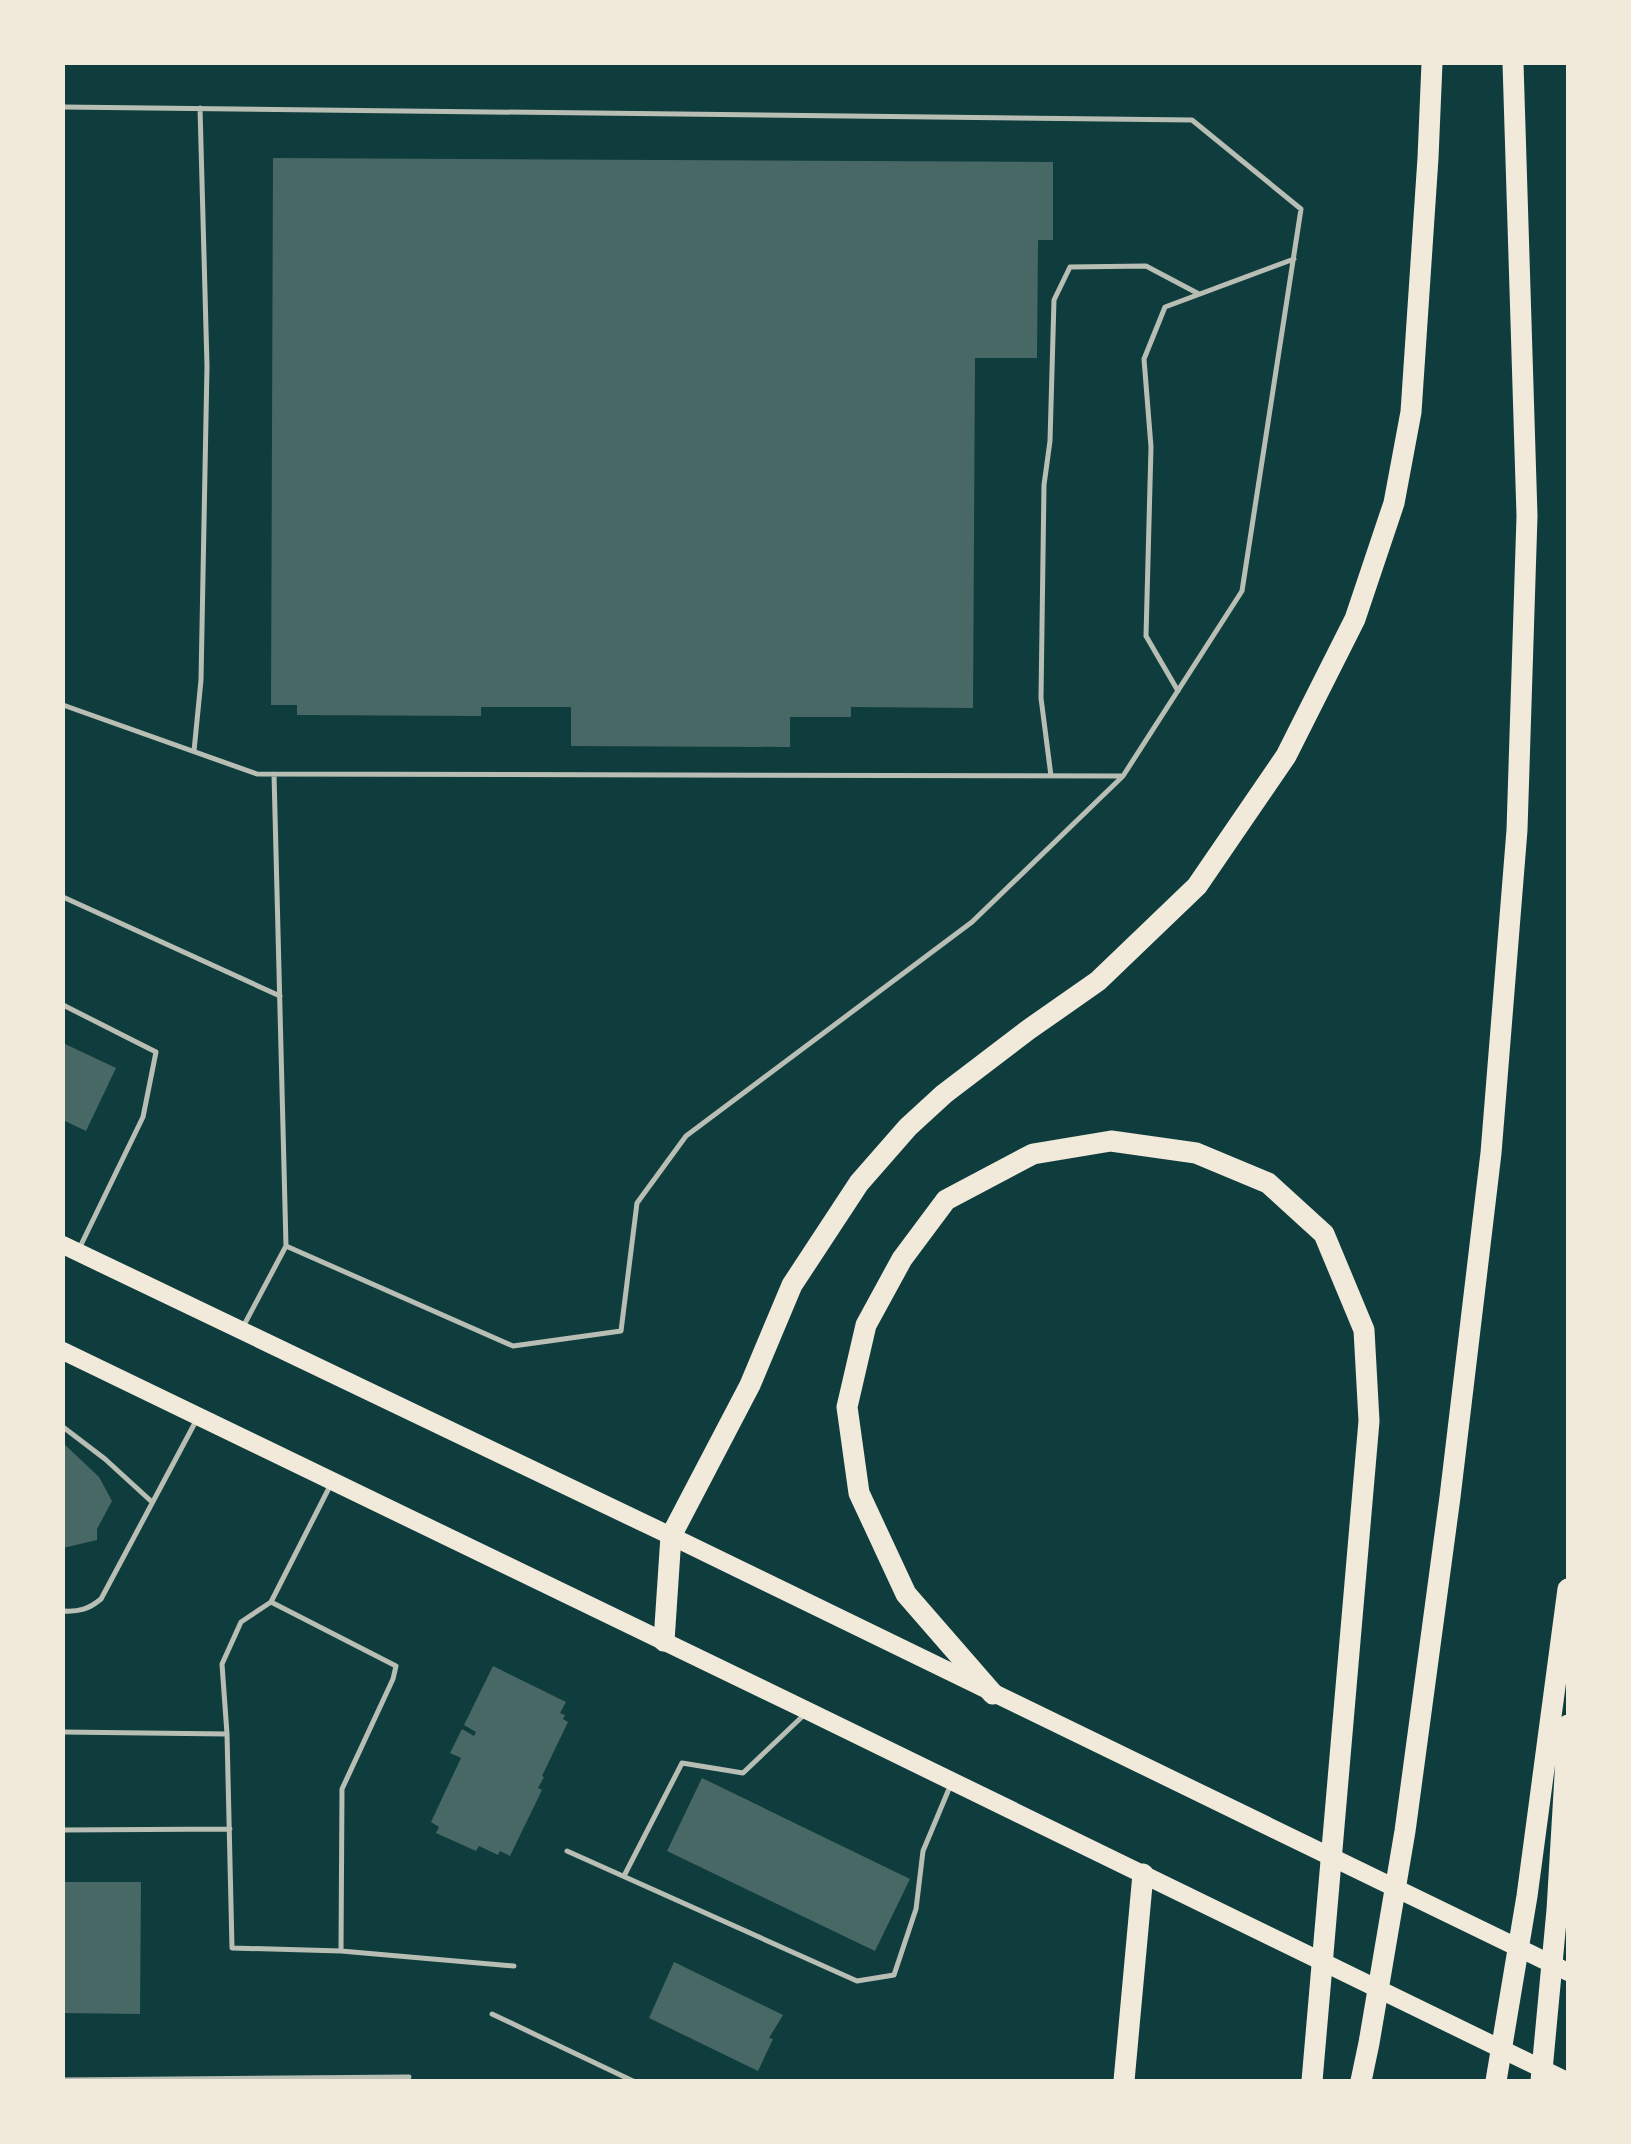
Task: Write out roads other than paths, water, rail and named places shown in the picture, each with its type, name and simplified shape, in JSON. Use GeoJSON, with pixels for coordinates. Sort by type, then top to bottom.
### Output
{"type":"FeatureCollection","features":[{"type":"Feature","properties":{"kind":"highway"},"geometry":{"type":"LineString","coordinates":[[664,1642],[671,1536],[750,1385],[792,1285],[859,1183],[908,1127],[944,1094],[1098,981],[1197,886],[1286,756],[1354,619],[1394,503],[1411,412],[1432,63]]}},
{"type":"Feature","properties":{"kind":"highway"},"geometry":{"type":"LineString","coordinates":[[1361,2081],[1405,1831],[1450,1497],[1491,1153],[1517,830],[1527,516],[1513,63]]}},
{"type":"Feature","properties":{"kind":"highway"},"geometry":{"type":"LineString","coordinates":[[993,1694],[906,1594],[859,1493],[847,1408],[866,1325],[902,1259],[946,1200],[1033,1154],[1111,1141],[1196,1153],[1268,1183],[1324,1234],[1364,1330],[1369,1421],[1312,2081]]}},
{"type":"Feature","properties":{"kind":"highway"},"geometry":{"type":"LineString","coordinates":[[1496,2081],[1527,1896],[1568,1589]]}},
{"type":"Feature","properties":{"kind":"highway"},"geometry":{"type":"LineString","coordinates":[[1541,2081],[1557,1910],[1568,1724]]}},
{"type":"Feature","properties":{"kind":"highway"},"geometry":{"type":"LineString","coordinates":[[1124,2081],[1143,1874]]}},
{"type":"Feature","properties":{"kind":"main road"},"geometry":{"type":"LineString","coordinates":[[70,1249],[671,1536],[1568,1972]]}},
{"type":"Feature","properties":{"kind":"main road"},"geometry":{"type":"LineString","coordinates":[[63,1351],[1567,2081]]}},
{"type":"Feature","properties":{"kind":"lane"},"geometry":{"type":"LineString","coordinates":[[63,107],[1192,120],[1301,209],[1242,591],[1123,776],[972,922],[686,1136],[636,1203],[621,1331],[513,1346],[286,1247]]}},
{"type":"Feature","properties":{"kind":"lane"},"geometry":{"type":"LineString","coordinates":[[194,751],[201,680],[207,366],[200,108]]}},
{"type":"Feature","properties":{"kind":"lane"},"geometry":{"type":"LineString","coordinates":[[1178,691],[1146,636],[1151,447],[1144,359],[1164,307],[1294,259]]}},
{"type":"Feature","properties":{"kind":"lane"},"geometry":{"type":"LineString","coordinates":[[1051,776],[1041,698],[1044,485],[1050,441],[1054,300],[1070,267],[1146,266],[1199,294]]}},
{"type":"Feature","properties":{"kind":"lane"},"geometry":{"type":"LineString","coordinates":[[63,705],[257,774],[1123,776]]}},
{"type":"Feature","properties":{"kind":"lane"},"geometry":{"type":"LineString","coordinates":[[242,1330],[286,1247],[274,774]]}},
{"type":"Feature","properties":{"kind":"lane"},"geometry":{"type":"LineString","coordinates":[[63,897],[280,996]]}},
{"type":"Feature","properties":{"kind":"lane"},"geometry":{"type":"LineString","coordinates":[[63,1005],[156,1052],[143,1117],[70,1249]]}},
{"type":"Feature","properties":{"kind":"lane"},"geometry":{"type":"LineString","coordinates":[[63,1611],[74,1612],[89,1608],[101,1599],[199,1417]]}},
{"type":"Feature","properties":{"kind":"lane"},"geometry":{"type":"LineString","coordinates":[[63,1427],[105,1459],[152,1502]]}},
{"type":"Feature","properties":{"kind":"lane"},"geometry":{"type":"LineString","coordinates":[[333,1481],[271,1602],[241,1622],[222,1664],[227,1734],[232,1948],[341,1951],[514,1966]]}},
{"type":"Feature","properties":{"kind":"lane"},"geometry":{"type":"LineString","coordinates":[[271,1602],[396,1666],[393,1679],[342,1789],[341,1951]]}},
{"type":"Feature","properties":{"kind":"lane"},"geometry":{"type":"LineString","coordinates":[[624,1876],[682,1763],[743,1773],[808,1711]]}},
{"type":"Feature","properties":{"kind":"lane"},"geometry":{"type":"LineString","coordinates":[[63,1732],[227,1734]]}},
{"type":"Feature","properties":{"kind":"lane"},"geometry":{"type":"LineString","coordinates":[[567,1851],[857,1981],[894,1975],[916,1909],[923,1851],[953,1781]]}},
{"type":"Feature","properties":{"kind":"lane"},"geometry":{"type":"LineString","coordinates":[[63,1830],[230,1829]]}},
{"type":"Feature","properties":{"kind":"lane"},"geometry":{"type":"LineString","coordinates":[[492,2014],[634,2081]]}},
{"type":"Feature","properties":{"kind":"lane"},"geometry":{"type":"LineString","coordinates":[[63,2080],[409,2077]]}}]}
